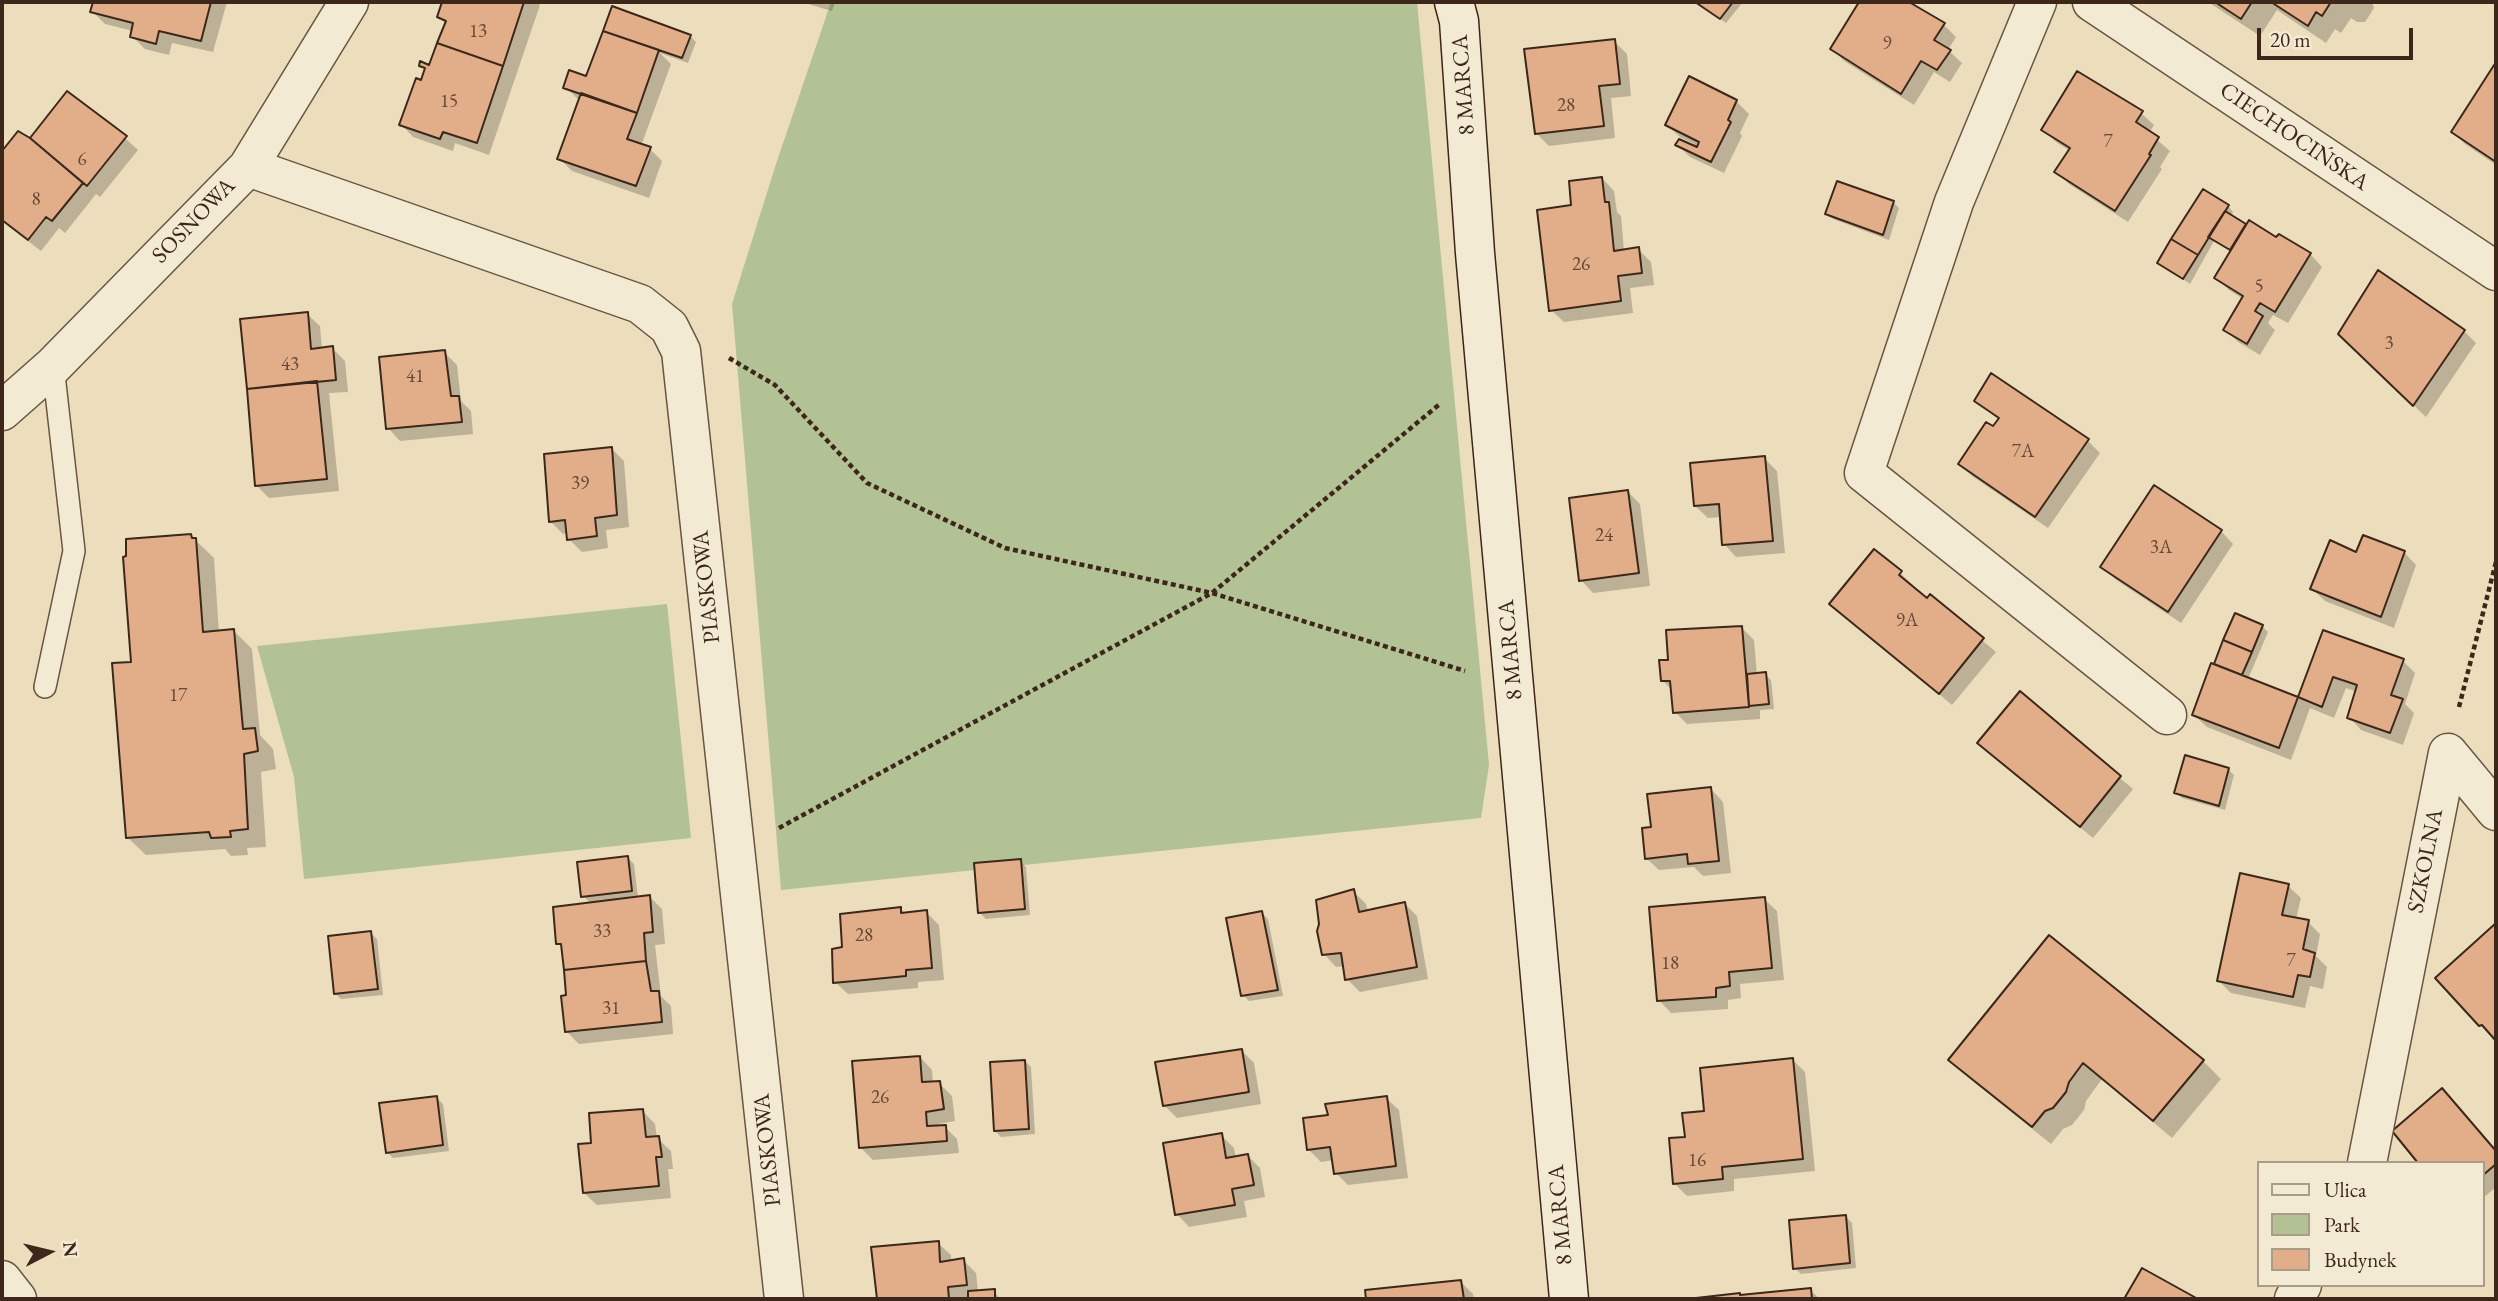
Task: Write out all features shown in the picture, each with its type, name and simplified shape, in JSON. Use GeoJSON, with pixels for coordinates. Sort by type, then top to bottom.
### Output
{"type":"FeatureCollection","features":[{"type":"Feature","properties":{"kind":"street","name":"SOSNOWA"},"geometry":{"type":"LineString","coordinates":[[2,411],[53,366],[248,167],[349,2]]}},
{"type":"Feature","properties":{"kind":"street","name":"8 MARCA"},"geometry":{"type":"LineString","coordinates":[[1454,2],[1459,21],[1474,240],[1569,1299]]}},
{"type":"Feature","properties":{"kind":"street"},"geometry":{"type":"LineString","coordinates":[[2037,2],[1954,202],[1864,473],[2167,715]]}},
{"type":"Feature","properties":{"kind":"street","name":"CIECHOCIŃSKA"},"geometry":{"type":"LineString","coordinates":[[2092,2],[2496,271]]}},
{"type":"Feature","properties":{"kind":"street","name":"PIASKOWA"},"geometry":{"type":"LineString","coordinates":[[248,167],[640,304],[669,327],[681,351],[784,1299]]}},
{"type":"Feature","properties":{"kind":"street"},"geometry":{"type":"LineString","coordinates":[[2448,753],[2496,811]]}},
{"type":"Feature","properties":{"kind":"street","name":"SZKOLNA"},"geometry":{"type":"LineString","coordinates":[[2367,1161],[2448,753]]}},
{"type":"Feature","properties":{"kind":"street"},"geometry":{"type":"LineString","coordinates":[[2,1280],[17,1299]]}},
{"type":"Feature","properties":{"kind":"lane"},"geometry":{"type":"LineString","coordinates":[[45,687],[74,551],[53,366]]}},
{"type":"Feature","properties":{"kind":"path"},"geometry":{"type":"LineString","coordinates":[[669,327],[707,345],[775,385],[867,484],[1004,548],[1212,593],[1514,686]]}},
{"type":"Feature","properties":{"kind":"path"},"geometry":{"type":"LineString","coordinates":[[736,852],[1212,593],[1485,367]]}},
{"type":"Feature","properties":{"kind":"path"},"geometry":{"type":"LineString","coordinates":[[2448,753],[2496,562]]}},
{"type":"Feature","properties":{"kind":"green space"},"geometry":{"type":"Polygon","coordinates":[[[831,2],[1417,2],[1489,765],[1481,818],[781,890],[732,304],[831,2]]]}},
{"type":"Feature","properties":{"kind":"green space"},"geometry":{"type":"Polygon","coordinates":[[[667,604],[691,838],[304,879],[294,777],[257,646],[667,604]]]}},
{"type":"Feature","properties":{"kind":"building"},"geometry":{"type":"Polygon","coordinates":[[[93,2],[211,2],[201,41],[159,31],[156,44],[130,37],[133,23],[90,12],[93,2]]]}},
{"type":"Feature","properties":{"kind":"building"},"geometry":{"type":"Polygon","coordinates":[[[442,2],[524,2],[503,66],[437,43],[446,21],[437,17],[442,2]]]}},
{"type":"Feature","properties":{"kind":"building"},"geometry":{"type":"Polygon","coordinates":[[[1695,2],[1733,2],[1720,19],[1695,2]]]}},
{"type":"Feature","properties":{"kind":"building"},"geometry":{"type":"Polygon","coordinates":[[[1859,2],[1909,2],[1945,23],[1934,40],[1951,50],[1937,70],[1921,61],[1901,94],[1830,49],[1859,2]]]}},
{"type":"Feature","properties":{"kind":"building"},"geometry":{"type":"Polygon","coordinates":[[[2215,2],[2252,2],[2241,19],[2215,2]]]}},
{"type":"Feature","properties":{"kind":"building"},"geometry":{"type":"Polygon","coordinates":[[[2271,2],[2331,2],[2322,16],[2316,12],[2308,26],[2271,2]]]}},
{"type":"Feature","properties":{"kind":"building"},"geometry":{"type":"Polygon","coordinates":[[[612,6],[691,35],[682,58],[603,31],[612,6]]]}},
{"type":"Feature","properties":{"kind":"building"},"geometry":{"type":"Polygon","coordinates":[[[603,31],[659,50],[637,113],[563,88],[569,70],[586,76],[603,31]]]}},
{"type":"Feature","properties":{"kind":"building"},"geometry":{"type":"Polygon","coordinates":[[[1615,39],[1620,84],[1599,86],[1604,126],[1535,134],[1524,49],[1615,39]]]}},
{"type":"Feature","properties":{"kind":"building"},"geometry":{"type":"Polygon","coordinates":[[[437,43],[503,66],[477,143],[443,132],[440,139],[399,125],[416,78],[421,80],[425,68],[419,66],[420,61],[429,65],[437,43]]]}},
{"type":"Feature","properties":{"kind":"building"},"geometry":{"type":"Polygon","coordinates":[[[2496,62],[2496,162],[2451,132],[2496,62]]]}},
{"type":"Feature","properties":{"kind":"building"},"geometry":{"type":"Polygon","coordinates":[[[2077,71],[2143,111],[2136,122],[2159,137],[2149,154],[2151,155],[2115,211],[2054,172],[2070,148],[2041,130],[2077,71]]]}},
{"type":"Feature","properties":{"kind":"building"},"geometry":{"type":"Polygon","coordinates":[[[1689,76],[1737,100],[1728,120],[1731,122],[1711,162],[1675,145],[1679,139],[1697,147],[1699,142],[1665,125],[1689,76]]]}},
{"type":"Feature","properties":{"kind":"building"},"geometry":{"type":"Polygon","coordinates":[[[67,91],[127,136],[87,186],[30,138],[67,91]]]}},
{"type":"Feature","properties":{"kind":"building"},"geometry":{"type":"Polygon","coordinates":[[[581,93],[637,113],[627,139],[651,147],[636,186],[557,159],[581,93]]]}},
{"type":"Feature","properties":{"kind":"building"},"geometry":{"type":"Polygon","coordinates":[[[18,131],[83,183],[52,221],[46,217],[28,240],[2,220],[2,151],[18,131]]]}},
{"type":"Feature","properties":{"kind":"building"},"geometry":{"type":"Polygon","coordinates":[[[1602,177],[1605,202],[1609,202],[1614,251],[1639,247],[1642,273],[1618,276],[1621,301],[1549,311],[1537,210],[1571,205],[1569,181],[1602,177]]]}},
{"type":"Feature","properties":{"kind":"building"},"geometry":{"type":"Polygon","coordinates":[[[1837,181],[1894,201],[1883,235],[1825,214],[1837,181]]]}},
{"type":"Feature","properties":{"kind":"building"},"geometry":{"type":"Polygon","coordinates":[[[2203,189],[2229,205],[2198,255],[2171,239],[2203,189]]]}},
{"type":"Feature","properties":{"kind":"building"},"geometry":{"type":"Polygon","coordinates":[[[2225,211],[2246,224],[2230,250],[2208,237],[2225,211]]]}},
{"type":"Feature","properties":{"kind":"building"},"geometry":{"type":"Polygon","coordinates":[[[2249,220],[2276,237],[2279,234],[2311,253],[2275,312],[2260,303],[2255,311],[2263,316],[2247,344],[2223,330],[2243,296],[2214,278],[2249,220]]]}},
{"type":"Feature","properties":{"kind":"building"},"geometry":{"type":"Polygon","coordinates":[[[2171,239],[2198,255],[2183,279],[2157,263],[2171,239]]]}},
{"type":"Feature","properties":{"kind":"building"},"geometry":{"type":"Polygon","coordinates":[[[2378,270],[2465,330],[2413,406],[2338,334],[2378,270]]]}},
{"type":"Feature","properties":{"kind":"building"},"geometry":{"type":"Polygon","coordinates":[[[308,312],[311,349],[333,346],[336,380],[247,389],[240,319],[308,312]]]}},
{"type":"Feature","properties":{"kind":"building"},"geometry":{"type":"Polygon","coordinates":[[[445,350],[451,396],[459,396],[462,422],[386,429],[379,357],[445,350]]]}},
{"type":"Feature","properties":{"kind":"building"},"geometry":{"type":"Polygon","coordinates":[[[1991,373],[2089,439],[2035,517],[1958,464],[1986,422],[1993,426],[1999,418],[1974,401],[1991,373]]]}},
{"type":"Feature","properties":{"kind":"building"},"geometry":{"type":"Polygon","coordinates":[[[317,381],[327,479],[255,486],[247,389],[317,381]]]}},
{"type":"Feature","properties":{"kind":"building"},"geometry":{"type":"Polygon","coordinates":[[[612,447],[617,515],[595,518],[597,536],[567,540],[565,520],[549,522],[544,454],[612,447]]]}},
{"type":"Feature","properties":{"kind":"building"},"geometry":{"type":"Polygon","coordinates":[[[1765,456],[1773,541],[1722,545],[1719,504],[1694,506],[1690,463],[1765,456]]]}},
{"type":"Feature","properties":{"kind":"building"},"geometry":{"type":"Polygon","coordinates":[[[2154,485],[2222,530],[2168,612],[2100,567],[2154,485]]]}},
{"type":"Feature","properties":{"kind":"building"},"geometry":{"type":"Polygon","coordinates":[[[1628,490],[1639,573],[1579,581],[1569,498],[1628,490]]]}},
{"type":"Feature","properties":{"kind":"building"},"geometry":{"type":"Polygon","coordinates":[[[191,534],[192,538],[196,538],[203,632],[234,629],[243,729],[255,728],[258,751],[244,754],[248,829],[230,831],[231,837],[211,838],[209,832],[126,838],[112,663],[131,662],[123,557],[126,556],[126,539],[191,534]]]}},
{"type":"Feature","properties":{"kind":"building"},"geometry":{"type":"Polygon","coordinates":[[[2363,535],[2405,551],[2381,617],[2310,589],[2330,540],[2356,552],[2363,535]]]}},
{"type":"Feature","properties":{"kind":"building"},"geometry":{"type":"Polygon","coordinates":[[[1874,549],[1902,571],[1899,575],[1927,598],[1930,594],[1984,638],[1939,694],[1829,604],[1874,549]]]}},
{"type":"Feature","properties":{"kind":"building"},"geometry":{"type":"Polygon","coordinates":[[[2235,613],[2263,625],[2252,652],[2223,640],[2235,613]]]}},
{"type":"Feature","properties":{"kind":"building"},"geometry":{"type":"Polygon","coordinates":[[[1742,626],[1749,707],[1673,713],[1670,681],[1661,681],[1659,660],[1668,660],[1666,630],[1742,626]]]}},
{"type":"Feature","properties":{"kind":"building"},"geometry":{"type":"Polygon","coordinates":[[[2323,630],[2404,659],[2391,695],[2403,699],[2390,733],[2347,718],[2357,685],[2333,677],[2322,707],[2298,697],[2323,630]]]}},
{"type":"Feature","properties":{"kind":"building"},"geometry":{"type":"Polygon","coordinates":[[[2223,640],[2252,652],[2242,675],[2214,664],[2223,640]]]}},
{"type":"Feature","properties":{"kind":"building"},"geometry":{"type":"Polygon","coordinates":[[[2211,663],[2298,697],[2279,748],[2192,715],[2211,663]]]}},
{"type":"Feature","properties":{"kind":"building"},"geometry":{"type":"Polygon","coordinates":[[[1766,672],[1769,704],[1749,706],[1747,674],[1766,672]]]}},
{"type":"Feature","properties":{"kind":"building"},"geometry":{"type":"Polygon","coordinates":[[[2020,691],[2121,776],[2080,827],[1977,743],[2020,691]]]}},
{"type":"Feature","properties":{"kind":"building"},"geometry":{"type":"Polygon","coordinates":[[[2185,755],[2229,768],[2219,806],[2174,793],[2185,755]]]}},
{"type":"Feature","properties":{"kind":"building"},"geometry":{"type":"Polygon","coordinates":[[[1711,787],[1719,861],[1688,864],[1687,854],[1645,859],[1642,828],[1651,827],[1647,794],[1711,787]]]}},
{"type":"Feature","properties":{"kind":"building"},"geometry":{"type":"Polygon","coordinates":[[[628,856],[632,891],[581,897],[577,862],[628,856]]]}},
{"type":"Feature","properties":{"kind":"building"},"geometry":{"type":"Polygon","coordinates":[[[1021,859],[1025,909],[978,913],[974,863],[1021,859]]]}},
{"type":"Feature","properties":{"kind":"building"},"geometry":{"type":"Polygon","coordinates":[[[2240,873],[2289,884],[2282,915],[2309,920],[2303,949],[2315,953],[2310,977],[2298,975],[2293,997],[2217,981],[2240,873]]]}},
{"type":"Feature","properties":{"kind":"building"},"geometry":{"type":"Polygon","coordinates":[[[1354,889],[1359,912],[1405,902],[1417,967],[1345,980],[1341,953],[1322,955],[1317,931],[1319,924],[1316,900],[1354,889]]]}},
{"type":"Feature","properties":{"kind":"building"},"geometry":{"type":"Polygon","coordinates":[[[650,895],[653,932],[644,933],[646,961],[564,970],[561,944],[556,944],[553,907],[650,895]]]}},
{"type":"Feature","properties":{"kind":"building"},"geometry":{"type":"Polygon","coordinates":[[[1765,897],[1772,968],[1729,972],[1730,986],[1716,988],[1716,997],[1657,1001],[1649,907],[1765,897]]]}},
{"type":"Feature","properties":{"kind":"building"},"geometry":{"type":"Polygon","coordinates":[[[901,907],[901,913],[927,910],[932,968],[906,970],[906,976],[833,983],[832,949],[842,947],[840,914],[901,907]]]}},
{"type":"Feature","properties":{"kind":"building"},"geometry":{"type":"Polygon","coordinates":[[[1262,911],[1278,990],[1241,996],[1226,918],[1262,911]]]}},
{"type":"Feature","properties":{"kind":"building"},"geometry":{"type":"Polygon","coordinates":[[[2496,923],[2496,1041],[2435,978],[2496,923]]]}},
{"type":"Feature","properties":{"kind":"building"},"geometry":{"type":"Polygon","coordinates":[[[371,931],[378,989],[334,994],[328,936],[371,931]]]}},
{"type":"Feature","properties":{"kind":"building"},"geometry":{"type":"Polygon","coordinates":[[[2049,935],[2204,1060],[2153,1121],[2083,1063],[2069,1082],[2066,1092],[2032,1127],[1948,1060],[2049,935]]]}},
{"type":"Feature","properties":{"kind":"building"},"geometry":{"type":"Polygon","coordinates":[[[646,961],[651,991],[659,991],[662,1022],[565,1032],[561,996],[566,995],[564,970],[646,961]]]}},
{"type":"Feature","properties":{"kind":"building"},"geometry":{"type":"Polygon","coordinates":[[[1242,1049],[1249,1092],[1163,1106],[1155,1062],[1242,1049]]]}},
{"type":"Feature","properties":{"kind":"building"},"geometry":{"type":"Polygon","coordinates":[[[920,1056],[922,1082],[940,1081],[944,1109],[926,1112],[927,1126],[946,1125],[947,1141],[859,1148],[852,1061],[920,1056]]]}},
{"type":"Feature","properties":{"kind":"building"},"geometry":{"type":"Polygon","coordinates":[[[1793,1058],[1803,1159],[1722,1167],[1723,1179],[1673,1184],[1669,1138],[1685,1137],[1682,1113],[1704,1111],[1700,1068],[1793,1058]]]}},
{"type":"Feature","properties":{"kind":"building"},"geometry":{"type":"Polygon","coordinates":[[[1025,1060],[1029,1129],[994,1131],[990,1062],[1025,1060]]]}},
{"type":"Feature","properties":{"kind":"building"},"geometry":{"type":"Polygon","coordinates":[[[2442,1088],[2496,1151],[2496,1164],[2484,1174],[2484,1161],[2416,1161],[2392,1131],[2442,1088]]]}},
{"type":"Feature","properties":{"kind":"building"},"geometry":{"type":"Polygon","coordinates":[[[437,1096],[443,1145],[386,1153],[379,1103],[437,1096]]]}},
{"type":"Feature","properties":{"kind":"building"},"geometry":{"type":"Polygon","coordinates":[[[1387,1096],[1396,1166],[1334,1174],[1330,1147],[1307,1150],[1303,1118],[1328,1115],[1325,1104],[1387,1096]]]}},
{"type":"Feature","properties":{"kind":"building"},"geometry":{"type":"Polygon","coordinates":[[[643,1109],[646,1137],[659,1136],[662,1157],[656,1157],[659,1186],[583,1193],[578,1144],[591,1143],[589,1113],[643,1109]]]}},
{"type":"Feature","properties":{"kind":"building"},"geometry":{"type":"Polygon","coordinates":[[[1222,1133],[1226,1158],[1248,1154],[1254,1185],[1232,1189],[1235,1205],[1175,1215],[1163,1143],[1222,1133]]]}},
{"type":"Feature","properties":{"kind":"building"},"geometry":{"type":"Polygon","coordinates":[[[1846,1215],[1850,1263],[1793,1269],[1789,1220],[1846,1215]]]}},
{"type":"Feature","properties":{"kind":"building"},"geometry":{"type":"Polygon","coordinates":[[[939,1241],[940,1262],[964,1258],[967,1285],[948,1287],[949,1299],[877,1299],[871,1247],[939,1241]]]}},
{"type":"Feature","properties":{"kind":"building"},"geometry":{"type":"Polygon","coordinates":[[[2142,1268],[2198,1299],[2124,1299],[2142,1268]]]}},
{"type":"Feature","properties":{"kind":"building"},"geometry":{"type":"Polygon","coordinates":[[[1461,1280],[1464,1299],[1366,1299],[1365,1290],[1461,1280]]]}},
{"type":"Feature","properties":{"kind":"building"},"geometry":{"type":"Polygon","coordinates":[[[1811,1288],[1812,1299],[1687,1299],[1740,1293],[1811,1288]]]}},
{"type":"Feature","properties":{"kind":"building"},"geometry":{"type":"Polygon","coordinates":[[[995,1289],[995,1299],[968,1299],[968,1291],[995,1289]]]}}]}
